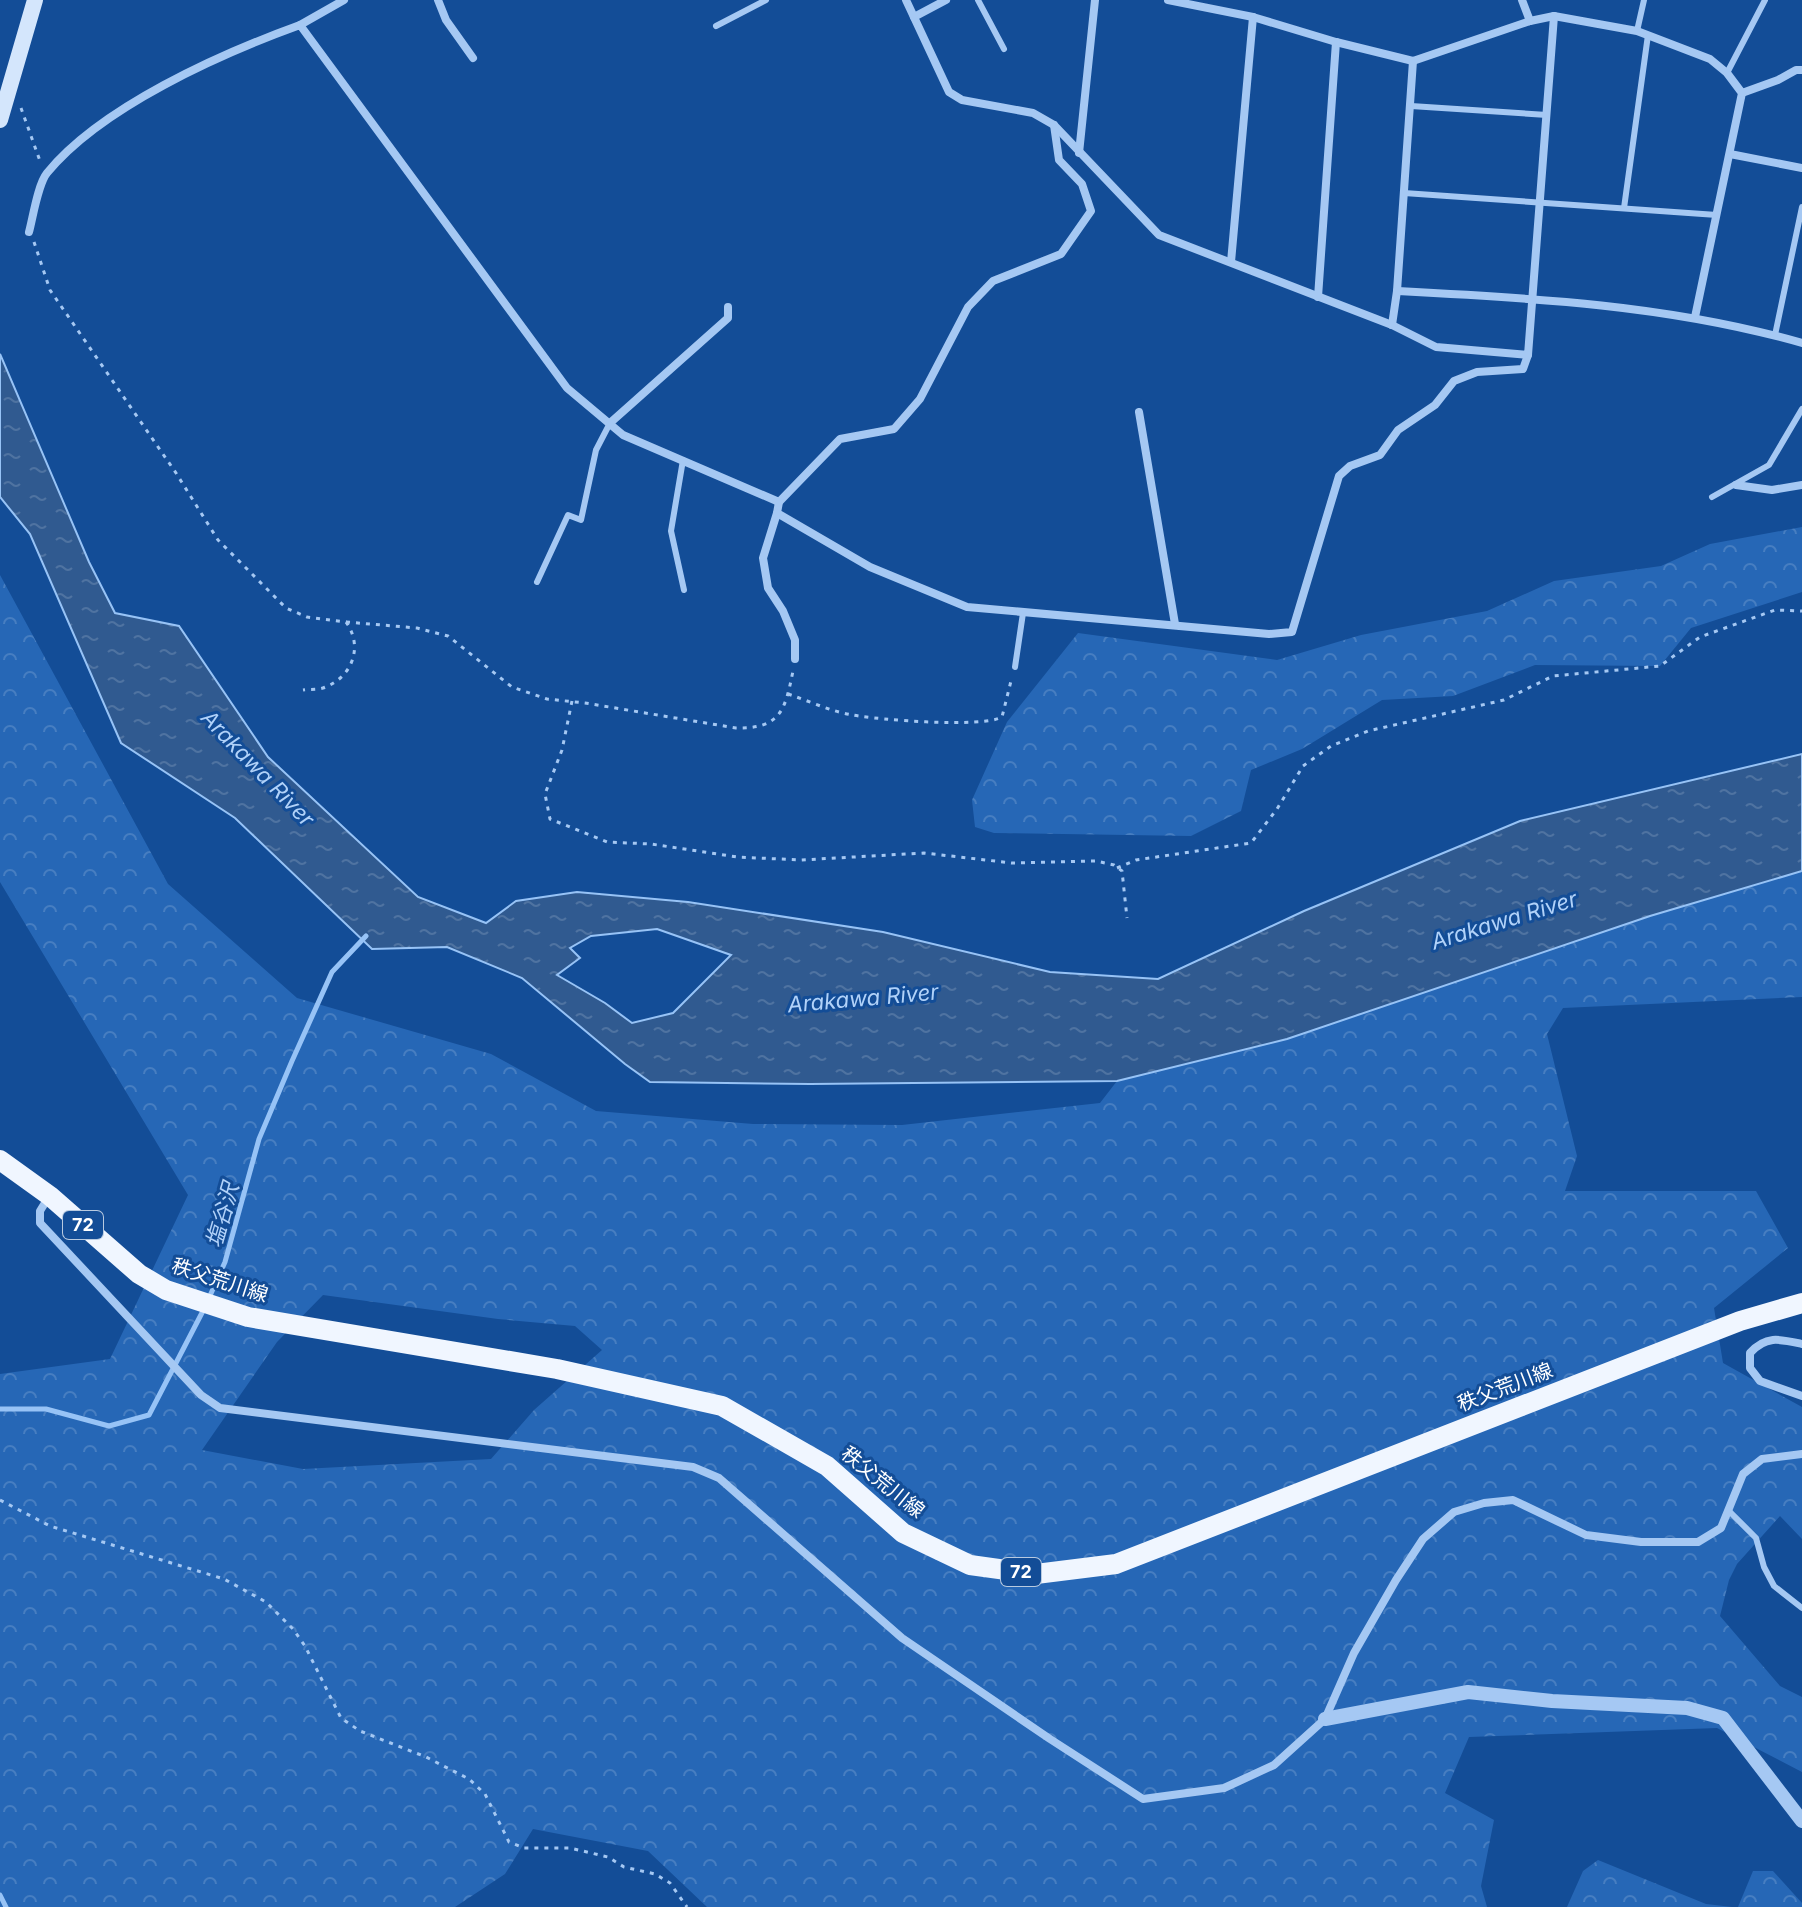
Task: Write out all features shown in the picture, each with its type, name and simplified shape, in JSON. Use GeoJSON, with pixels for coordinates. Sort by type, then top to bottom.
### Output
{"type":"FeatureCollection","features":[{"type":"Feature","properties":{"kind":"main road"},"geometry":{"type":"LineString","coordinates":[[0,120],[35,0]]}},
{"type":"Feature","properties":{"kind":"main road","name":"秩父荒川線"},"geometry":{"type":"LineString","coordinates":[[0,1160],[50,1196],[139,1274],[166,1290],[248,1317],[557,1369],[722,1406],[827,1466],[903,1533],[970,1565],[1036,1574],[1116,1564],[1740,1321],[1802,1303]]}},
{"type":"Feature","properties":{"kind":"street"},"geometry":{"type":"LineString","coordinates":[[29,232],[45,176],[122,109],[262,39],[300,25],[344,0]]}},
{"type":"Feature","properties":{"kind":"street"},"geometry":{"type":"LineString","coordinates":[[438,0],[446,20],[473,58]]}},
{"type":"Feature","properties":{"kind":"street"},"geometry":{"type":"LineString","coordinates":[[906,0],[949,92],[962,100],[1033,113],[1054,125],[1159,235],[1392,325],[1436,347],[1528,355]]}},
{"type":"Feature","properties":{"kind":"street"},"geometry":{"type":"LineString","coordinates":[[914,17],[946,0]]}},
{"type":"Feature","properties":{"kind":"street"},"geometry":{"type":"LineString","coordinates":[[1079,153],[1095,0]]}},
{"type":"Feature","properties":{"kind":"street"},"geometry":{"type":"LineString","coordinates":[[1168,0],[1253,17],[1413,61],[1530,21],[1554,16],[1637,31],[1710,59],[1727,73],[1742,93],[1695,317]]}},
{"type":"Feature","properties":{"kind":"street"},"geometry":{"type":"LineString","coordinates":[[1522,0],[1530,21]]}},
{"type":"Feature","properties":{"kind":"street"},"geometry":{"type":"LineString","coordinates":[[777,513],[870,567],[967,607],[1269,634],[1292,632],[1339,476],[1350,466],[1380,455],[1398,430],[1435,405],[1454,381],[1477,372],[1523,369],[1528,355],[1542,203],[1554,16]]}},
{"type":"Feature","properties":{"kind":"street"},"geometry":{"type":"LineString","coordinates":[[1231,262],[1253,17]]}},
{"type":"Feature","properties":{"kind":"street"},"geometry":{"type":"LineString","coordinates":[[300,25],[567,388],[623,435],[779,502]]}},
{"type":"Feature","properties":{"kind":"street"},"geometry":{"type":"LineString","coordinates":[[1318,297],[1336,42]]}},
{"type":"Feature","properties":{"kind":"street"},"geometry":{"type":"LineString","coordinates":[[1392,325],[1413,61]]}},
{"type":"Feature","properties":{"kind":"street"},"geometry":{"type":"LineString","coordinates":[[1742,93],[1802,70]]}},
{"type":"Feature","properties":{"kind":"street"},"geometry":{"type":"LineString","coordinates":[[795,659],[795,640],[783,611],[768,588],[763,558],[779,502],[840,439],[894,429],[920,399],[968,307],[993,281],[1061,254],[1091,211],[1082,184],[1059,160],[1054,125]]}},
{"type":"Feature","properties":{"kind":"street"},"geometry":{"type":"LineString","coordinates":[[1730,154],[1802,168]]}},
{"type":"Feature","properties":{"kind":"street"},"geometry":{"type":"LineString","coordinates":[[1397,291],[1533,298],[1695,317],[1802,343]]}},
{"type":"Feature","properties":{"kind":"street"},"geometry":{"type":"LineString","coordinates":[[610,423],[728,318],[728,307]]}},
{"type":"Feature","properties":{"kind":"street"},"geometry":{"type":"LineString","coordinates":[[1139,412],[1175,624]]}},
{"type":"Feature","properties":{"kind":"street"},"geometry":{"type":"LineString","coordinates":[[1736,485],[1772,490],[1802,485]]}},
{"type":"Feature","properties":{"kind":"street"},"geometry":{"type":"LineString","coordinates":[[50,1196],[40,1211],[40,1223],[201,1395],[220,1408],[693,1467],[719,1478],[902,1638],[1143,1799],[1224,1788],[1274,1765],[1325,1719],[1354,1653],[1396,1580],[1423,1539],[1454,1512],[1484,1503],[1513,1500],[1586,1535],[1641,1542],[1698,1542],[1721,1528],[1743,1474],[1762,1459],[1802,1454]]}},
{"type":"Feature","properties":{"kind":"street"},"geometry":{"type":"LineString","coordinates":[[1802,1344],[1777,1338],[1766,1340],[1750,1353],[1750,1368],[1760,1381],[1802,1396]]}},
{"type":"Feature","properties":{"kind":"street"},"geometry":{"type":"LineString","coordinates":[[1325,1719],[1468,1692],[1552,1701],[1687,1708],[1723,1718],[1802,1821]]}},
{"type":"Feature","properties":{"kind":"lane"},"geometry":{"type":"LineString","coordinates":[[716,26],[766,0]]}},
{"type":"Feature","properties":{"kind":"lane"},"geometry":{"type":"LineString","coordinates":[[978,0],[1004,49]]}},
{"type":"Feature","properties":{"kind":"lane"},"geometry":{"type":"LineString","coordinates":[[1637,31],[1644,0]]}},
{"type":"Feature","properties":{"kind":"lane"},"geometry":{"type":"LineString","coordinates":[[1727,73],[1765,0]]}},
{"type":"Feature","properties":{"kind":"lane"},"geometry":{"type":"LineString","coordinates":[[1624,208],[1648,35]]}},
{"type":"Feature","properties":{"kind":"lane"},"geometry":{"type":"LineString","coordinates":[[1411,106],[1548,115]]}},
{"type":"Feature","properties":{"kind":"lane"},"geometry":{"type":"LineString","coordinates":[[1404,193],[1717,215]]}},
{"type":"Feature","properties":{"kind":"lane"},"geometry":{"type":"LineString","coordinates":[[1775,335],[1802,207]]}},
{"type":"Feature","properties":{"kind":"lane"},"geometry":{"type":"LineString","coordinates":[[1712,497],[1769,465],[1802,409]]}},
{"type":"Feature","properties":{"kind":"lane"},"geometry":{"type":"LineString","coordinates":[[537,582],[568,515],[581,520],[596,450],[610,423]]}},
{"type":"Feature","properties":{"kind":"lane"},"geometry":{"type":"LineString","coordinates":[[683,460],[671,531],[684,590]]}},
{"type":"Feature","properties":{"kind":"lane"},"geometry":{"type":"LineString","coordinates":[[1015,667],[1023,613]]}},
{"type":"Feature","properties":{"kind":"lane"},"geometry":{"type":"LineString","coordinates":[[1729,1511],[1756,1538],[1764,1567],[1774,1586],[1802,1608]]}},
{"type":"Feature","properties":{"kind":"path"},"geometry":{"type":"LineString","coordinates":[[19,102],[45,176]]}},
{"type":"Feature","properties":{"kind":"path"},"geometry":{"type":"LineString","coordinates":[[29,232],[50,290],[176,473],[218,540],[286,608],[307,617],[417,628],[448,636],[512,687],[547,699],[736,728],[760,729],[775,719],[788,694],[795,659]]}},
{"type":"Feature","properties":{"kind":"path"},"geometry":{"type":"LineString","coordinates":[[1117,868],[1136,860],[1251,843],[1277,809],[1303,766],[1331,746],[1368,731],[1504,700],[1553,676],[1660,666],[1700,637],[1775,610],[1802,611]]}},
{"type":"Feature","properties":{"kind":"path"},"geometry":{"type":"LineString","coordinates":[[303,690],[323,688],[344,674],[356,657],[355,634],[346,622]]}},
{"type":"Feature","properties":{"kind":"path"},"geometry":{"type":"LineString","coordinates":[[788,694],[852,715],[969,724],[994,722],[1002,717],[1015,667]]}},
{"type":"Feature","properties":{"kind":"path"},"geometry":{"type":"LineString","coordinates":[[572,701],[562,750],[545,794],[550,819],[607,842],[651,844],[737,857],[801,860],[924,853],[1012,863],[1096,861],[1122,871],[1127,918]]}},
{"type":"Feature","properties":{"kind":"path"},"geometry":{"type":"LineString","coordinates":[[0,1500],[50,1526],[224,1579],[266,1602],[305,1646],[341,1718],[360,1731],[426,1757],[476,1784],[485,1794],[509,1842],[524,1848],[570,1848],[608,1857],[624,1867],[655,1874],[670,1883],[687,1907]]}},
{"type":"Feature","properties":{"kind":"green space"},"geometry":{"type":"Polygon","coordinates":[[[1802,527],[1802,592],[1691,628],[1660,666],[1535,665],[1453,696],[1382,700],[1302,749],[1251,770],[1241,811],[1191,836],[994,833],[975,827],[972,800],[1007,722],[1078,633],[1277,660],[1361,635],[1487,611],[1554,581],[1661,566],[1710,544],[1802,527]]]}},
{"type":"Feature","properties":{"kind":"green space"},"geometry":{"type":"Polygon","coordinates":[[[0,575],[168,884],[297,998],[491,1054],[596,1111],[753,1124],[902,1125],[1100,1103],[1117,1081],[1287,1039],[1650,916],[1802,871],[1802,997],[1563,1008],[1547,1034],[1577,1156],[1565,1191],[1756,1191],[1788,1248],[1714,1308],[1723,1363],[1802,1407],[1802,1539],[1780,1516],[1737,1564],[1729,1580],[1720,1616],[1780,1686],[1802,1697],[1802,1772],[1717,1728],[1469,1737],[1445,1793],[1494,1820],[1481,1886],[1487,1907],[707,1907],[648,1851],[533,1829],[505,1874],[455,1907],[0,1907],[0,1374],[110,1359],[188,1195],[0,882],[0,575]],[[323,1295],[277,1342],[202,1450],[303,1469],[491,1459],[534,1410],[602,1350],[575,1326],[498,1319],[323,1295]]]}},
{"type":"Feature","properties":{"kind":"green space"},"geometry":{"type":"Polygon","coordinates":[[[1598,1860],[1706,1904],[1732,1907],[1567,1907],[1583,1871],[1598,1860]]]}},
{"type":"Feature","properties":{"kind":"green space"},"geometry":{"type":"Polygon","coordinates":[[[1753,1871],[1773,1871],[1802,1903],[1802,1907],[1738,1907],[1753,1871]]]}},
{"type":"Feature","properties":{"kind":"water","name":"Arakawa River"},"geometry":{"type":"Polygon","coordinates":[[[0,354],[89,562],[115,613],[179,626],[268,757],[418,897],[486,923],[516,901],[577,892],[688,902],[883,932],[1050,972],[1158,979],[1304,911],[1520,821],[1802,754],[1802,871],[1650,916],[1287,1039],[1117,1081],[650,1082],[522,978],[447,947],[372,949],[235,818],[121,743],[30,534],[0,497],[0,354]],[[657,929],[591,936],[570,948],[580,958],[557,975],[632,1023],[673,1013],[731,955],[657,929]]]}},
{"type":"Feature","properties":{"kind":"waterway","name":"塩谷沢"},"geometry":{"type":"LineString","coordinates":[[209,1298],[225,1262],[259,1139],[292,1061],[332,972],[366,936]]}},
{"type":"Feature","properties":{"kind":"waterway","name":"塩谷沢"},"geometry":{"type":"LineString","coordinates":[[0,1409],[46,1409],[109,1426],[149,1415],[205,1307]]}},
{"type":"Feature","properties":{"kind":"waterway","name":"塩谷沢"},"geometry":{"type":"LineString","coordinates":[[0,1895],[6,1907]]}}]}
